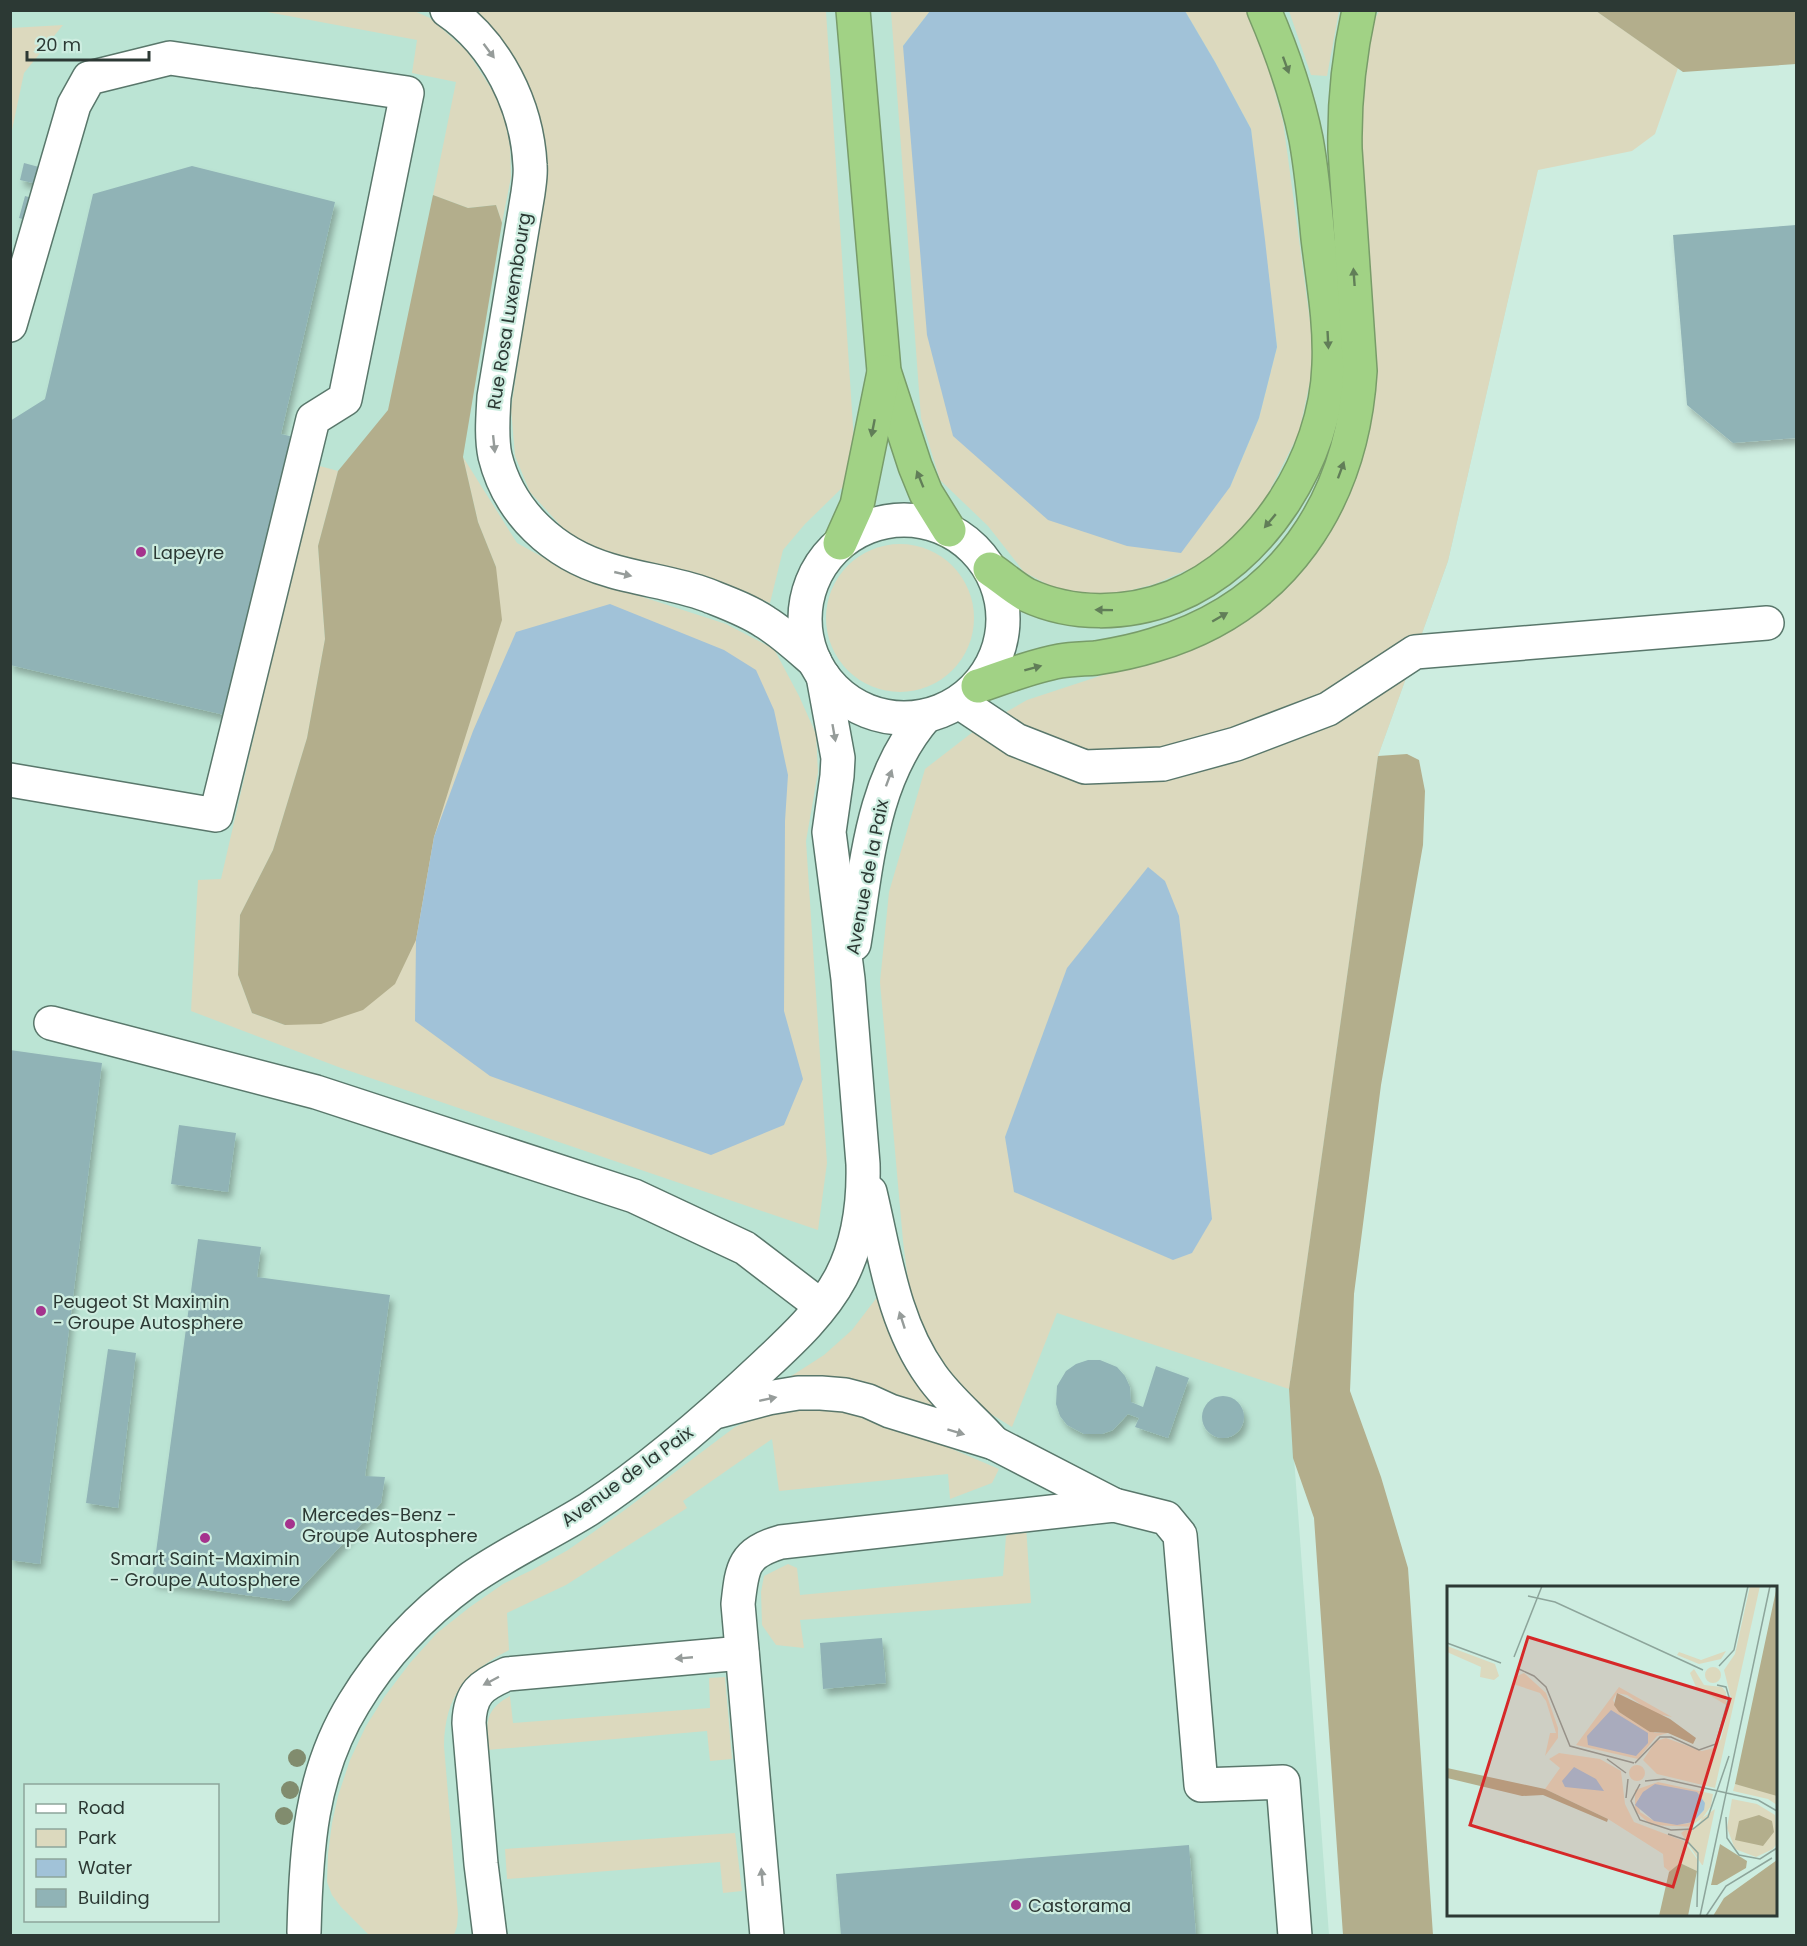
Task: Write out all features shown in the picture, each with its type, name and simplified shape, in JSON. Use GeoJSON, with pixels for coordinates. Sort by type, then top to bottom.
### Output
{"type":"FeatureCollection","features":[{"type":"Feature","properties":{"kind":"highway"},"geometry":{"type":"LineString","coordinates":[[853,10],[884,371],[922,484],[949,530]]}},
{"type":"Feature","properties":{"kind":"highway"},"geometry":{"type":"LineString","coordinates":[[990,569],[1025,594],[1064,607],[1117,610],[1158,603],[1179,595],[1202,582],[1243,549],[1279,509],[1293,489],[1304,467],[1321,421],[1329,366],[1329,336],[1306,138],[1289,72],[1264,10]]}},
{"type":"Feature","properties":{"kind":"highway"},"geometry":{"type":"LineString","coordinates":[[968,694],[1040,665],[1115,654],[1154,645],[1213,621],[1237,607],[1259,590],[1295,552],[1324,510],[1347,453],[1359,398],[1360,371],[1344,117],[1350,52],[1359,10]]}},
{"type":"Feature","properties":{"kind":"highway"},"geometry":{"type":"LineString","coordinates":[[840,543],[857,505],[884,371]]}},
{"type":"Feature","properties":{"kind":"street","name":"Rue Rosa Luxembourg"},"geometry":{"type":"LineString","coordinates":[[447,10],[472,30],[500,67],[521,114],[528,141],[531,168],[528,193],[494,397],[493,415],[495,456],[512,496],[523,515],[535,528],[566,552],[609,570],[682,587],[747,611],[774,628],[819,669]]}},
{"type":"Feature","properties":{"kind":"street"},"geometry":{"type":"LineString","coordinates":[[10,325],[75,105],[89,78],[170,58],[407,93],[345,399],[313,419],[216,814],[10,780]]}},
{"type":"Feature","properties":{"kind":"street"},"geometry":{"type":"LineString","coordinates":[[921,520],[949,530],[972,546],[982,557],[1001,595],[1003,637],[993,664],[968,694],[938,713],[900,718],[887,717],[862,709],[841,695],[819,669],[806,634],[805,620],[807,598],[814,578],[820,565],[840,543],[878,522],[921,520]]}},
{"type":"Feature","properties":{"kind":"street"},"geometry":{"type":"LineString","coordinates":[[968,694],[1016,740],[1085,767],[1163,764],[1236,744],[1328,709],[1416,652],[1767,623]]}},
{"type":"Feature","properties":{"kind":"street","name":"Avenue de la Paix"},"geometry":{"type":"LineString","coordinates":[[302,1934],[307,1845],[319,1784],[328,1757],[353,1704],[389,1653],[427,1614],[468,1580],[591,1508],[650,1464],[711,1413],[799,1332],[822,1306],[840,1278],[860,1221],[864,1191],[864,1164],[848,978],[829,832],[838,758],[819,669]]}},
{"type":"Feature","properties":{"kind":"street","name":"Avenue de la Paix"},"geometry":{"type":"LineString","coordinates":[[848,978],[877,812],[905,743],[926,716]]}},
{"type":"Feature","properties":{"kind":"street"},"geometry":{"type":"LineString","coordinates":[[51,1023],[316,1092],[634,1197],[745,1248],[822,1306]]}},
{"type":"Feature","properties":{"kind":"street"},"geometry":{"type":"LineString","coordinates":[[864,1164],[897,1307],[906,1332],[932,1377],[994,1443]]}},
{"type":"Feature","properties":{"kind":"street"},"geometry":{"type":"LineString","coordinates":[[711,1413],[768,1398],[798,1393],[845,1395],[994,1443],[1114,1505],[1166,1518],[1180,1535],[1201,1785],[1283,1782],[1295,1935]]}},
{"type":"Feature","properties":{"kind":"street"},"geometry":{"type":"LineString","coordinates":[[767,1935],[738,1604],[744,1568],[751,1554],[781,1542],[1114,1505]]}},
{"type":"Feature","properties":{"kind":"street"},"geometry":{"type":"LineString","coordinates":[[490,1935],[481,1864],[469,1723],[469,1710],[473,1698],[482,1687],[507,1674],[742,1653]]}},
{"type":"Feature","properties":{"kind":"street"},"geometry":{"type":"LineString","coordinates":[[469,1935],[475,1921],[481,1864]]}},
{"type":"Feature","properties":{"kind":"shaded area"},"geometry":{"type":"Polygon","coordinates":[[[11,11],[1574,11],[1448,561],[1378,756],[1289,1389],[1329,1935],[11,1936],[11,11]]]}},
{"type":"Feature","properties":{"kind":"shaded area"},"geometry":{"type":"Polygon","coordinates":[[[1596,11],[1796,11],[1796,64],[1683,72],[1596,11]]]}},
{"type":"Feature","properties":{"kind":"shaded area"},"geometry":{"type":"Polygon","coordinates":[[[433,195],[468,208],[496,205],[502,223],[463,457],[478,522],[496,567],[502,620],[434,837],[416,940],[395,984],[363,1010],[321,1024],[285,1025],[252,1013],[238,975],[240,915],[273,850],[307,738],[325,639],[318,546],[338,471],[388,410],[433,195]]]}},
{"type":"Feature","properties":{"kind":"shaded area"},"geometry":{"type":"Polygon","coordinates":[[[1407,754],[1419,760],[1425,791],[1423,845],[1381,1085],[1354,1294],[1350,1391],[1381,1477],[1408,1568],[1433,1935],[1343,1935],[1314,1518],[1293,1458],[1289,1389],[1378,756],[1407,754]]]}},
{"type":"Feature","properties":{"kind":"green space"},"geometry":{"type":"Polygon","coordinates":[[[274,10],[414,11],[430,18],[467,51],[502,105],[510,146],[511,177],[502,223],[496,205],[468,208],[433,195],[456,82],[412,73],[417,40],[267,12],[274,10]]]}},
{"type":"Feature","properties":{"kind":"green space"},"geometry":{"type":"Polygon","coordinates":[[[474,11],[826,11],[854,442],[845,485],[805,524],[783,550],[770,603],[729,587],[602,556],[569,535],[530,492],[515,456],[511,409],[545,178],[514,60],[474,11]]]}},
{"type":"Feature","properties":{"kind":"green space"},"geometry":{"type":"Polygon","coordinates":[[[891,11],[930,11],[903,46],[1230,487],[1259,418],[1277,347],[1251,129],[1185,11],[1247,11],[1265,56],[1283,121],[1315,358],[1299,433],[1266,498],[1237,535],[1203,563],[1155,584],[1101,598],[1054,588],[1024,572],[988,526],[940,480],[921,418],[891,11]]]}},
{"type":"Feature","properties":{"kind":"green space"},"geometry":{"type":"Polygon","coordinates":[[[1289,11],[1339,11],[1327,76],[1311,75],[1289,11]]]}},
{"type":"Feature","properties":{"kind":"green space"},"geometry":{"type":"Polygon","coordinates":[[[1379,11],[1596,11],[1678,68],[1655,134],[1632,151],[1538,170],[1448,561],[1378,756],[1289,1389],[1057,1313],[1012,1427],[978,1406],[934,1359],[912,1313],[903,1241],[880,982],[889,892],[925,769],[978,728],[1027,700],[1115,671],[1336,518],[1368,440],[1370,333],[1360,227],[1360,97],[1371,26],[1379,11]]]}},
{"type":"Feature","properties":{"kind":"green space"},"geometry":{"type":"Polygon","coordinates":[[[63,25],[24,73],[11,135],[11,28],[63,25]]]}},
{"type":"Feature","properties":{"kind":"green space"},"geometry":{"type":"Polygon","coordinates":[[[463,457],[517,543],[575,575],[726,624],[774,649],[799,696],[816,734],[818,772],[806,841],[827,1163],[818,1230],[341,1068],[191,1011],[198,880],[221,879],[316,465],[338,471],[318,546],[325,639],[307,738],[273,850],[240,915],[238,975],[252,1013],[285,1025],[434,837],[496,567],[478,522],[463,457]]]}},
{"type":"Feature","properties":{"kind":"green space"},"geometry":{"type":"Polygon","coordinates":[[[900,544],[928,549],[941,556],[952,566],[962,577],[969,590],[974,618],[969,646],[962,659],[952,670],[941,680],[928,687],[900,692],[872,687],[859,680],[848,670],[838,659],[831,646],[826,618],[831,590],[838,577],[848,566],[859,556],[872,549],[900,544]]]}},
{"type":"Feature","properties":{"kind":"green space"},"geometry":{"type":"Polygon","coordinates":[[[878,1296],[961,1424],[782,1382],[824,1355],[852,1330],[878,1296]]]}},
{"type":"Feature","properties":{"kind":"green space"},"geometry":{"type":"Polygon","coordinates":[[[808,1408],[838,1409],[891,1423],[999,1469],[992,1483],[950,1499],[948,1474],[779,1491],[772,1439],[683,1501],[687,1508],[566,1585],[507,1613],[509,1650],[481,1667],[461,1687],[454,1699],[445,1728],[444,1746],[458,1914],[454,1935],[369,1935],[341,1907],[332,1895],[327,1882],[332,1823],[350,1760],[366,1726],[410,1663],[437,1633],[470,1607],[503,1584],[568,1550],[735,1427],[758,1417],[808,1408]]]}},
{"type":"Feature","properties":{"kind":"green space"},"geometry":{"type":"Polygon","coordinates":[[[1026,1525],[1031,1603],[800,1620],[804,1648],[776,1645],[762,1625],[761,1592],[764,1576],[788,1564],[797,1568],[800,1595],[1003,1576],[1006,1536],[1026,1525]]]}},
{"type":"Feature","properties":{"kind":"green space"},"geometry":{"type":"Polygon","coordinates":[[[725,1677],[732,1759],[710,1761],[707,1731],[487,1750],[487,1725],[491,1712],[510,1696],[513,1723],[710,1708],[709,1678],[725,1677]]]}},
{"type":"Feature","properties":{"kind":"green space"},"geometry":{"type":"Polygon","coordinates":[[[735,1833],[742,1891],[723,1893],[720,1862],[507,1879],[505,1849],[735,1833]]]}},
{"type":"Feature","properties":{"kind":"water"},"geometry":{"type":"Polygon","coordinates":[[[930,11],[1185,11],[1251,129],[1277,347],[1259,418],[1230,487],[1181,553],[1127,546],[1048,520],[953,436],[927,335],[903,46],[930,11]]]}},
{"type":"Feature","properties":{"kind":"water"},"geometry":{"type":"Polygon","coordinates":[[[610,604],[724,650],[756,670],[774,710],[788,775],[785,821],[784,1011],[803,1079],[784,1125],[711,1155],[490,1076],[415,1021],[416,940],[434,837],[473,731],[516,632],[610,604]]]}},
{"type":"Feature","properties":{"kind":"water"},"geometry":{"type":"Polygon","coordinates":[[[1148,867],[1165,881],[1179,916],[1212,1219],[1192,1253],[1173,1260],[1014,1192],[1005,1137],[1067,968],[1148,867]]]}},
{"type":"Feature","properties":{"kind":"building"},"geometry":{"type":"Polygon","coordinates":[[[24,163],[50,170],[46,186],[20,180],[24,163]]]}},
{"type":"Feature","properties":{"kind":"building","name":"Lapeyre"},"geometry":{"type":"Polygon","coordinates":[[[192,166],[335,202],[281,434],[298,438],[233,717],[10,665],[10,421],[45,399],[93,194],[192,166]]]}},
{"type":"Feature","properties":{"kind":"building"},"geometry":{"type":"Polygon","coordinates":[[[25,196],[43,201],[36,223],[19,218],[25,196]]]}},
{"type":"Feature","properties":{"kind":"building"},"geometry":{"type":"Polygon","coordinates":[[[1796,225],[1796,438],[1733,443],[1687,405],[1673,235],[1796,225]]]}},
{"type":"Feature","properties":{"kind":"building","name":"Peugeot St Maximin - Groupe Autosphere"},"geometry":{"type":"Polygon","coordinates":[[[10,1050],[102,1063],[40,1564],[10,1560],[10,1050]]]}},
{"type":"Feature","properties":{"kind":"building"},"geometry":{"type":"Polygon","coordinates":[[[179,1125],[236,1133],[228,1192],[171,1184],[179,1125]]]}},
{"type":"Feature","properties":{"kind":"building"},"geometry":{"type":"Polygon","coordinates":[[[198,1239],[261,1247],[257,1277],[390,1295],[365,1476],[385,1477],[381,1503],[289,1601],[152,1582],[198,1239]]]}},
{"type":"Feature","properties":{"kind":"building"},"geometry":{"type":"Polygon","coordinates":[[[108,1349],[136,1353],[118,1508],[86,1503],[108,1349]]]}},
{"type":"Feature","properties":{"kind":"building"},"geometry":{"type":"Polygon","coordinates":[[[1088,1360],[1100,1360],[1117,1367],[1125,1376],[1130,1387],[1131,1402],[1143,1407],[1156,1366],[1189,1378],[1168,1438],[1135,1427],[1139,1418],[1128,1414],[1113,1430],[1102,1434],[1084,1434],[1067,1425],[1060,1416],[1056,1404],[1057,1386],[1066,1371],[1088,1360]]]}},
{"type":"Feature","properties":{"kind":"building"},"geometry":{"type":"Polygon","coordinates":[[[1223,1396],[1231,1397],[1238,1402],[1243,1409],[1243,1425],[1238,1432],[1231,1437],[1223,1438],[1215,1437],[1208,1432],[1203,1425],[1202,1417],[1203,1409],[1208,1402],[1215,1397],[1223,1396]]]}},
{"type":"Feature","properties":{"kind":"building"},"geometry":{"type":"Polygon","coordinates":[[[882,1638],[886,1683],[823,1689],[820,1643],[882,1638]]]}},
{"type":"Feature","properties":{"kind":"building","name":"Castorama"},"geometry":{"type":"Polygon","coordinates":[[[1189,1845],[1196,1936],[841,1936],[836,1874],[1189,1845]]]}},
{"type":"Feature","properties":{"kind":"place","name":"Lapeyre"},"geometry":{"type":"Point","coordinates":[141,552]}},
{"type":"Feature","properties":{"kind":"place","name":"Peugeot St Maximin - Groupe Autosphere"},"geometry":{"type":"Point","coordinates":[41,1311]}},
{"type":"Feature","properties":{"kind":"place","name":"Mercedes-Benz - Groupe Autosphere"},"geometry":{"type":"Point","coordinates":[290,1524]}},
{"type":"Feature","properties":{"kind":"place","name":"Smart Saint-Maximin - Groupe Autosphere"},"geometry":{"type":"Point","coordinates":[205,1538]}},
{"type":"Feature","properties":{"kind":"place","name":"Castorama"},"geometry":{"type":"Point","coordinates":[1016,1905]}}]}
